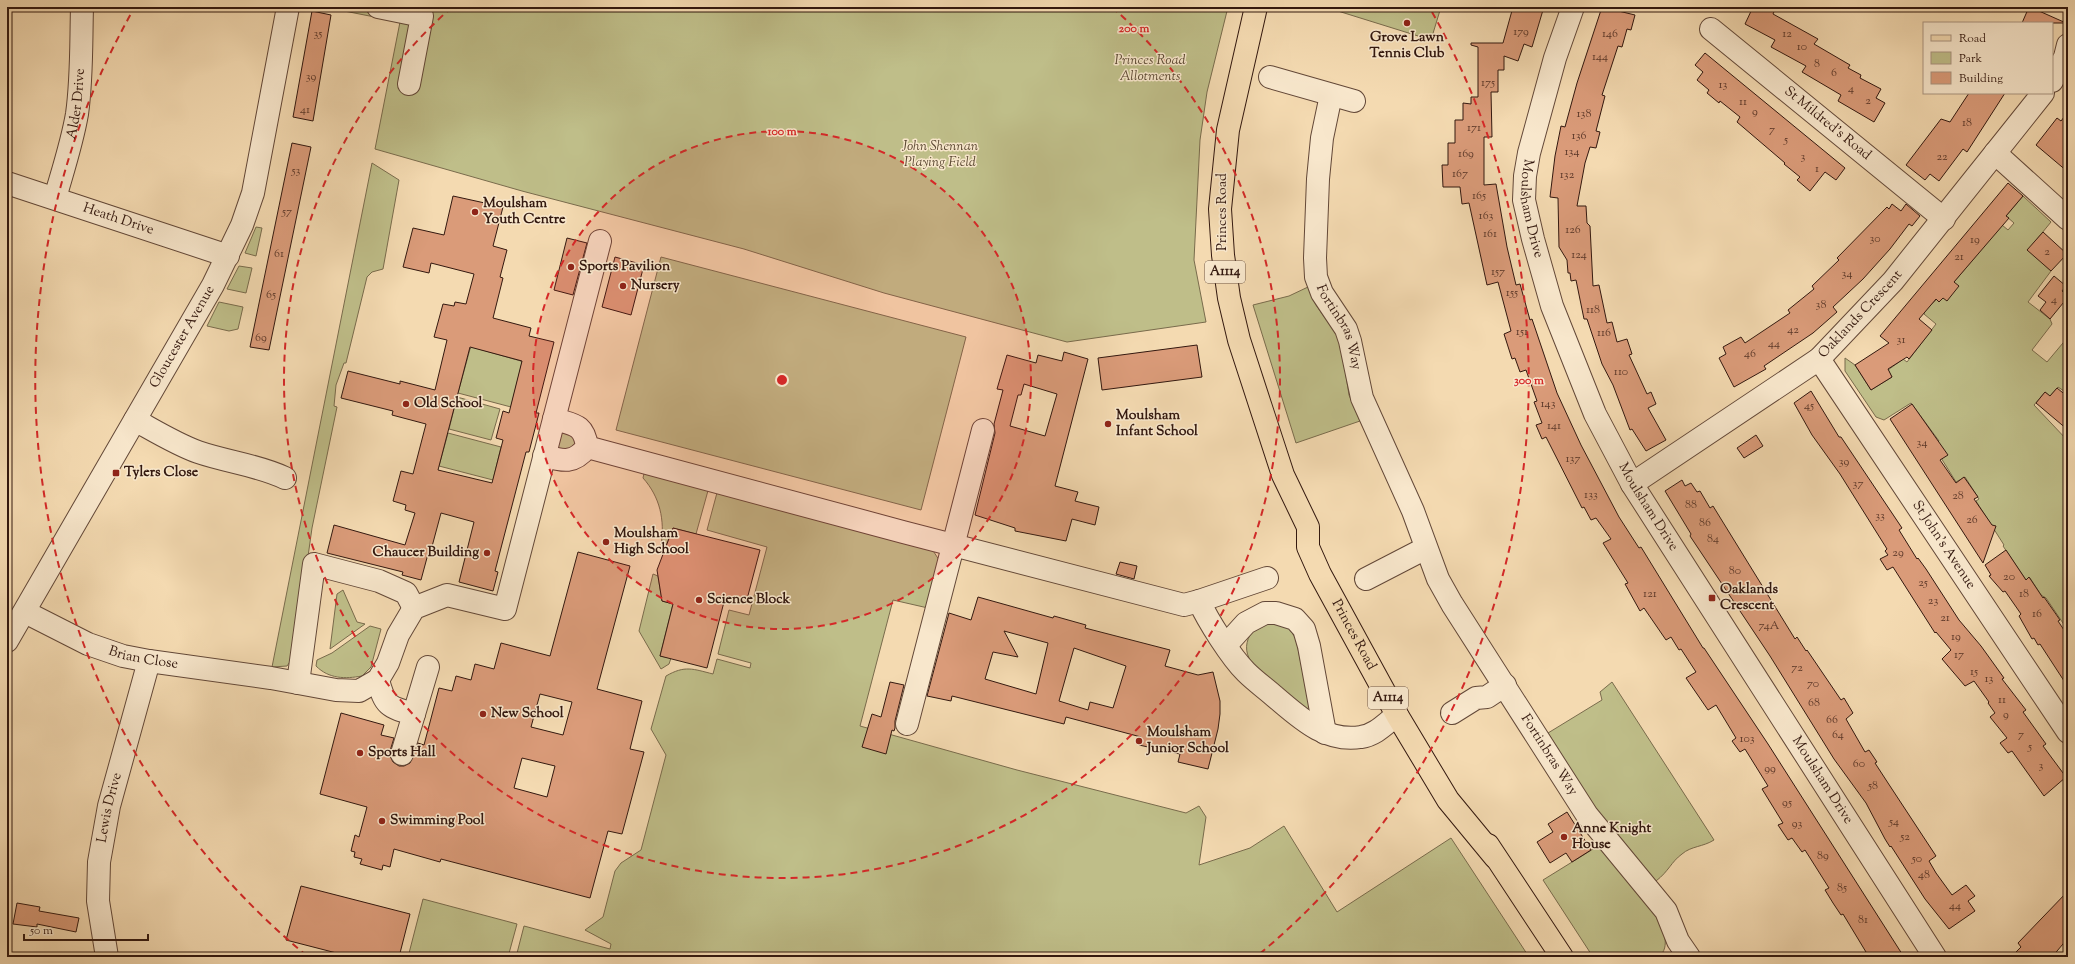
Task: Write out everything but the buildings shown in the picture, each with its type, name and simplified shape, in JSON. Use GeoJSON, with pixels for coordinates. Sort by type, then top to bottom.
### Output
{"type":"FeatureCollection","features":[{"type":"Feature","properties":{"kind":"main road","name":"Princes Road"},"geometry":{"type":"LineString","coordinates":[[1256,7],[1228,130],[1220,209],[1223,255],[1229,298],[1239,340],[1284,475],[1308,527],[1316,534],[1335,572],[1495,857],[1562,957]]}},
{"type":"Feature","properties":{"kind":"main road","name":"Princes Road"},"geometry":{"type":"LineString","coordinates":[[1308,527],[1308,547],[1313,560],[1397,714],[1448,800],[1495,857]]}},
{"type":"Feature","properties":{"kind":"street","name":"Alder Drive"},"geometry":{"type":"LineString","coordinates":[[54,198],[71,142],[77,114],[80,87],[82,7]]}},
{"type":"Feature","properties":{"kind":"street","name":"Gloucester Avenue"},"geometry":{"type":"LineString","coordinates":[[7,641],[228,256],[242,226],[253,193],[288,7]]}},
{"type":"Feature","properties":{"kind":"street"},"geometry":{"type":"LineString","coordinates":[[378,7],[422,16],[409,84]]}},
{"type":"Feature","properties":{"kind":"street","name":"Moulsham Drive"},"geometry":{"type":"LineString","coordinates":[[1573,7],[1555,58],[1529,153],[1525,176],[1524,200],[1533,239],[1561,328],[1595,414],[1632,484],[1935,957]]}},
{"type":"Feature","properties":{"kind":"street","name":"St Mildred's Road"},"geometry":{"type":"LineString","coordinates":[[1711,29],[1944,219]]}},
{"type":"Feature","properties":{"kind":"street"},"geometry":{"type":"LineString","coordinates":[[2053,79],[2065,57],[2068,45]]}},
{"type":"Feature","properties":{"kind":"street"},"geometry":{"type":"LineString","coordinates":[[1270,77],[1304,88],[1354,101]]}},
{"type":"Feature","properties":{"kind":"street","name":"Oaklands Crescent"},"geometry":{"type":"LineString","coordinates":[[1632,484],[1819,359],[1893,281],[2042,94]]}},
{"type":"Feature","properties":{"kind":"street","name":"Fortinbras Way"},"geometry":{"type":"LineString","coordinates":[[1331,95],[1322,138],[1318,179],[1315,258],[1316,277],[1322,293],[1346,329],[1362,398],[1413,511],[1438,579],[1452,604],[1587,815],[1666,911],[1683,955]]}},
{"type":"Feature","properties":{"kind":"street"},"geometry":{"type":"LineString","coordinates":[[1995,153],[2068,219]]}},
{"type":"Feature","properties":{"kind":"street","name":"Heath Drive"},"geometry":{"type":"LineString","coordinates":[[7,183],[228,256]]}},
{"type":"Feature","properties":{"kind":"street"},"geometry":{"type":"LineString","coordinates":[[414,714],[394,708],[384,699],[378,680],[388,663],[398,636],[414,608],[447,595],[505,608],[600,241]]}},
{"type":"Feature","properties":{"kind":"street","name":"St John's Avenue"},"geometry":{"type":"LineString","coordinates":[[1819,359],[2068,732]]}},
{"type":"Feature","properties":{"kind":"street"},"geometry":{"type":"LineString","coordinates":[[544,456],[570,460],[580,456],[587,447],[586,435],[581,428],[554,419]]}},
{"type":"Feature","properties":{"kind":"street"},"geometry":{"type":"LineString","coordinates":[[135,420],[172,441],[198,452],[267,470],[286,478]]}},
{"type":"Feature","properties":{"kind":"street"},"geometry":{"type":"LineString","coordinates":[[907,724],[983,430]]}},
{"type":"Feature","properties":{"kind":"street"},"geometry":{"type":"LineString","coordinates":[[587,447],[1184,605],[1267,578]]}},
{"type":"Feature","properties":{"kind":"street"},"geometry":{"type":"LineString","coordinates":[[1366,579],[1426,548]]}},
{"type":"Feature","properties":{"kind":"street"},"geometry":{"type":"LineString","coordinates":[[298,683],[314,564],[379,581],[406,593],[414,608]]}},
{"type":"Feature","properties":{"kind":"street"},"geometry":{"type":"LineString","coordinates":[[1199,601],[1206,615],[1246,672],[1306,723],[1325,733],[1345,738],[1362,737],[1376,732],[1397,714]]}},
{"type":"Feature","properties":{"kind":"street","name":"Brian Close"},"geometry":{"type":"LineString","coordinates":[[25,612],[88,644],[149,661],[270,678],[336,690],[358,691],[378,680]]}},
{"type":"Feature","properties":{"kind":"street"},"geometry":{"type":"LineString","coordinates":[[1226,645],[1246,623],[1265,613],[1276,613],[1295,619],[1304,629],[1309,646],[1325,733]]}},
{"type":"Feature","properties":{"kind":"street","name":"Lewis Drive"},"geometry":{"type":"LineString","coordinates":[[107,957],[98,900],[99,862],[109,806],[149,661]]}},
{"type":"Feature","properties":{"kind":"street"},"geometry":{"type":"LineString","coordinates":[[402,754],[428,667]]}},
{"type":"Feature","properties":{"kind":"street"},"geometry":{"type":"LineString","coordinates":[[1452,713],[1476,698],[1487,697],[1505,686]]}},
{"type":"Feature","properties":{"kind":"green space","name":"John Shennan Playing Field"},"geometry":{"type":"Polygon","coordinates":[[[324,7],[1228,7],[1207,92],[1200,140],[1194,260],[1206,322],[1067,342],[884,293],[744,249],[522,191],[375,149],[400,22],[324,7]]]}},
{"type":"Feature","properties":{"kind":"green space","name":"Grove Lawn Tennis Club"},"geometry":{"type":"Polygon","coordinates":[[[1325,7],[1441,7],[1431,40],[1325,7]]]}},
{"type":"Feature","properties":{"kind":"green space"},"geometry":{"type":"Polygon","coordinates":[[[372,163],[399,180],[383,269],[372,272],[367,277],[346,363],[344,363],[336,385],[334,406],[337,407],[312,528],[294,656],[287,666],[272,667],[372,163]]]}},
{"type":"Feature","properties":{"kind":"green space"},"geometry":{"type":"Polygon","coordinates":[[[2023,196],[2051,222],[2028,250],[2051,271],[2028,302],[2050,319],[2052,324],[2032,350],[2047,362],[2068,337],[2068,386],[2064,391],[2058,387],[2050,396],[2045,392],[2034,405],[2068,441],[2068,636],[2059,635],[2067,629],[2046,598],[2041,595],[2030,578],[2026,580],[2003,546],[2004,545],[1976,501],[1979,499],[1965,477],[1956,482],[1933,445],[1939,441],[1911,403],[1884,420],[1876,417],[1845,371],[1845,358],[1855,365],[1871,390],[1892,377],[1888,370],[1903,359],[1907,362],[1936,324],[1924,314],[1925,311],[1954,282],[2002,225],[2008,230],[2014,223],[2006,216],[2023,196]]]}},
{"type":"Feature","properties":{"kind":"green space"},"geometry":{"type":"Polygon","coordinates":[[[256,227],[262,228],[256,256],[245,253],[256,227]]]}},
{"type":"Feature","properties":{"kind":"green space"},"geometry":{"type":"Polygon","coordinates":[[[661,257],[966,337],[921,510],[616,430],[661,257]]]}},
{"type":"Feature","properties":{"kind":"green space"},"geometry":{"type":"Polygon","coordinates":[[[239,266],[252,268],[246,293],[227,289],[239,266]]]}},
{"type":"Feature","properties":{"kind":"green space"},"geometry":{"type":"Polygon","coordinates":[[[1308,287],[1316,305],[1337,335],[1342,350],[1349,395],[1360,421],[1296,443],[1253,305],[1289,296],[1308,287]]]}},
{"type":"Feature","properties":{"kind":"green space"},"geometry":{"type":"Polygon","coordinates":[[[219,302],[243,307],[238,329],[229,331],[207,326],[219,302]]]}},
{"type":"Feature","properties":{"kind":"green space"},"geometry":{"type":"Polygon","coordinates":[[[472,347],[521,361],[522,363],[511,407],[458,393],[470,349],[472,347]]]}},
{"type":"Feature","properties":{"kind":"green space"},"geometry":{"type":"Polygon","coordinates":[[[457,397],[500,409],[491,440],[449,429],[457,397]]]}},
{"type":"Feature","properties":{"kind":"green space"},"geometry":{"type":"Polygon","coordinates":[[[565,429],[582,446],[558,451],[557,434],[565,429]]]}},
{"type":"Feature","properties":{"kind":"green space"},"geometry":{"type":"Polygon","coordinates":[[[448,433],[501,447],[493,480],[439,466],[448,433]]]}},
{"type":"Feature","properties":{"kind":"green space"},"geometry":{"type":"Polygon","coordinates":[[[645,469],[709,487],[696,534],[673,528],[666,546],[661,545],[662,518],[654,493],[643,478],[645,469]]]}},
{"type":"Feature","properties":{"kind":"green space"},"geometry":{"type":"Polygon","coordinates":[[[718,489],[930,546],[941,563],[928,608],[893,600],[860,726],[1017,770],[1186,813],[1199,806],[1206,817],[1199,865],[1250,848],[1284,826],[1337,912],[1451,838],[1529,957],[516,957],[524,926],[610,949],[611,944],[585,930],[603,917],[615,871],[621,863],[641,850],[666,755],[651,729],[666,676],[684,669],[713,674],[717,659],[750,668],[751,663],[718,654],[729,610],[749,615],[767,547],[707,530],[718,489]]]}},
{"type":"Feature","properties":{"kind":"green space"},"geometry":{"type":"Polygon","coordinates":[[[653,574],[658,576],[662,601],[673,604],[660,656],[671,658],[669,664],[661,669],[639,631],[653,574]]]}},
{"type":"Feature","properties":{"kind":"green space"},"geometry":{"type":"Polygon","coordinates":[[[343,590],[357,622],[365,624],[330,649],[337,594],[343,590]]]}},
{"type":"Feature","properties":{"kind":"green space"},"geometry":{"type":"Polygon","coordinates":[[[1272,622],[1289,628],[1296,639],[1311,712],[1307,715],[1259,671],[1247,654],[1247,642],[1252,632],[1259,626],[1272,622]]]}},
{"type":"Feature","properties":{"kind":"green space"},"geometry":{"type":"Polygon","coordinates":[[[370,626],[381,629],[371,667],[362,676],[343,678],[332,676],[316,666],[317,660],[332,653],[370,626]]]}},
{"type":"Feature","properties":{"kind":"green space"},"geometry":{"type":"Polygon","coordinates":[[[1612,682],[1714,840],[1686,851],[1675,860],[1664,874],[1656,881],[1615,836],[1598,813],[1548,733],[1602,700],[1600,692],[1612,682]]]}},
{"type":"Feature","properties":{"kind":"green space"},"geometry":{"type":"Polygon","coordinates":[[[1598,846],[1658,918],[1665,938],[1665,948],[1659,957],[1593,957],[1543,880],[1598,846]]]}},
{"type":"Feature","properties":{"kind":"green space"},"geometry":{"type":"Polygon","coordinates":[[[423,899],[517,924],[508,957],[408,957],[423,899]]]}},
{"type":"Feature","properties":{"kind":"place","name":"Grove Lawn Tennis Club"},"geometry":{"type":"Point","coordinates":[1407,23]}},
{"type":"Feature","properties":{"kind":"place","name":"Moulsham Youth Centre"},"geometry":{"type":"Point","coordinates":[475,212]}},
{"type":"Feature","properties":{"kind":"place","name":"Sports Pavilion"},"geometry":{"type":"Point","coordinates":[571,267]}},
{"type":"Feature","properties":{"kind":"place","name":"Nursery"},"geometry":{"type":"Point","coordinates":[623,286]}},
{"type":"Feature","properties":{"kind":"place","name":"Old School"},"geometry":{"type":"Point","coordinates":[406,404]}},
{"type":"Feature","properties":{"kind":"place","name":"Moulsham Infant School"},"geometry":{"type":"Point","coordinates":[1108,424]}},
{"type":"Feature","properties":{"kind":"place","name":"Tylers Close"},"geometry":{"type":"Point","coordinates":[116,473]}},
{"type":"Feature","properties":{"kind":"place","name":"Moulsham High School"},"geometry":{"type":"Point","coordinates":[606,542]}},
{"type":"Feature","properties":{"kind":"place","name":"Chaucer Building"},"geometry":{"type":"Point","coordinates":[487,553]}},
{"type":"Feature","properties":{"kind":"place","name":"Oaklands Crescent"},"geometry":{"type":"Point","coordinates":[1712,598]}},
{"type":"Feature","properties":{"kind":"place","name":"Science Block"},"geometry":{"type":"Point","coordinates":[699,600]}},
{"type":"Feature","properties":{"kind":"place","name":"New School"},"geometry":{"type":"Point","coordinates":[483,714]}},
{"type":"Feature","properties":{"kind":"place","name":"Moulsham Junior School"},"geometry":{"type":"Point","coordinates":[1139,741]}},
{"type":"Feature","properties":{"kind":"place","name":"Sports Hall"},"geometry":{"type":"Point","coordinates":[360,753]}},
{"type":"Feature","properties":{"kind":"place","name":"Swimming Pool"},"geometry":{"type":"Point","coordinates":[382,821]}},
{"type":"Feature","properties":{"kind":"place","name":"Anne Knight House"},"geometry":{"type":"Point","coordinates":[1564,837]}},
{"type":"Feature","properties":{"kind":"park label","name":"Princes Road Allotments"},"geometry":{"type":"Point","coordinates":[1150,70]}}]}
